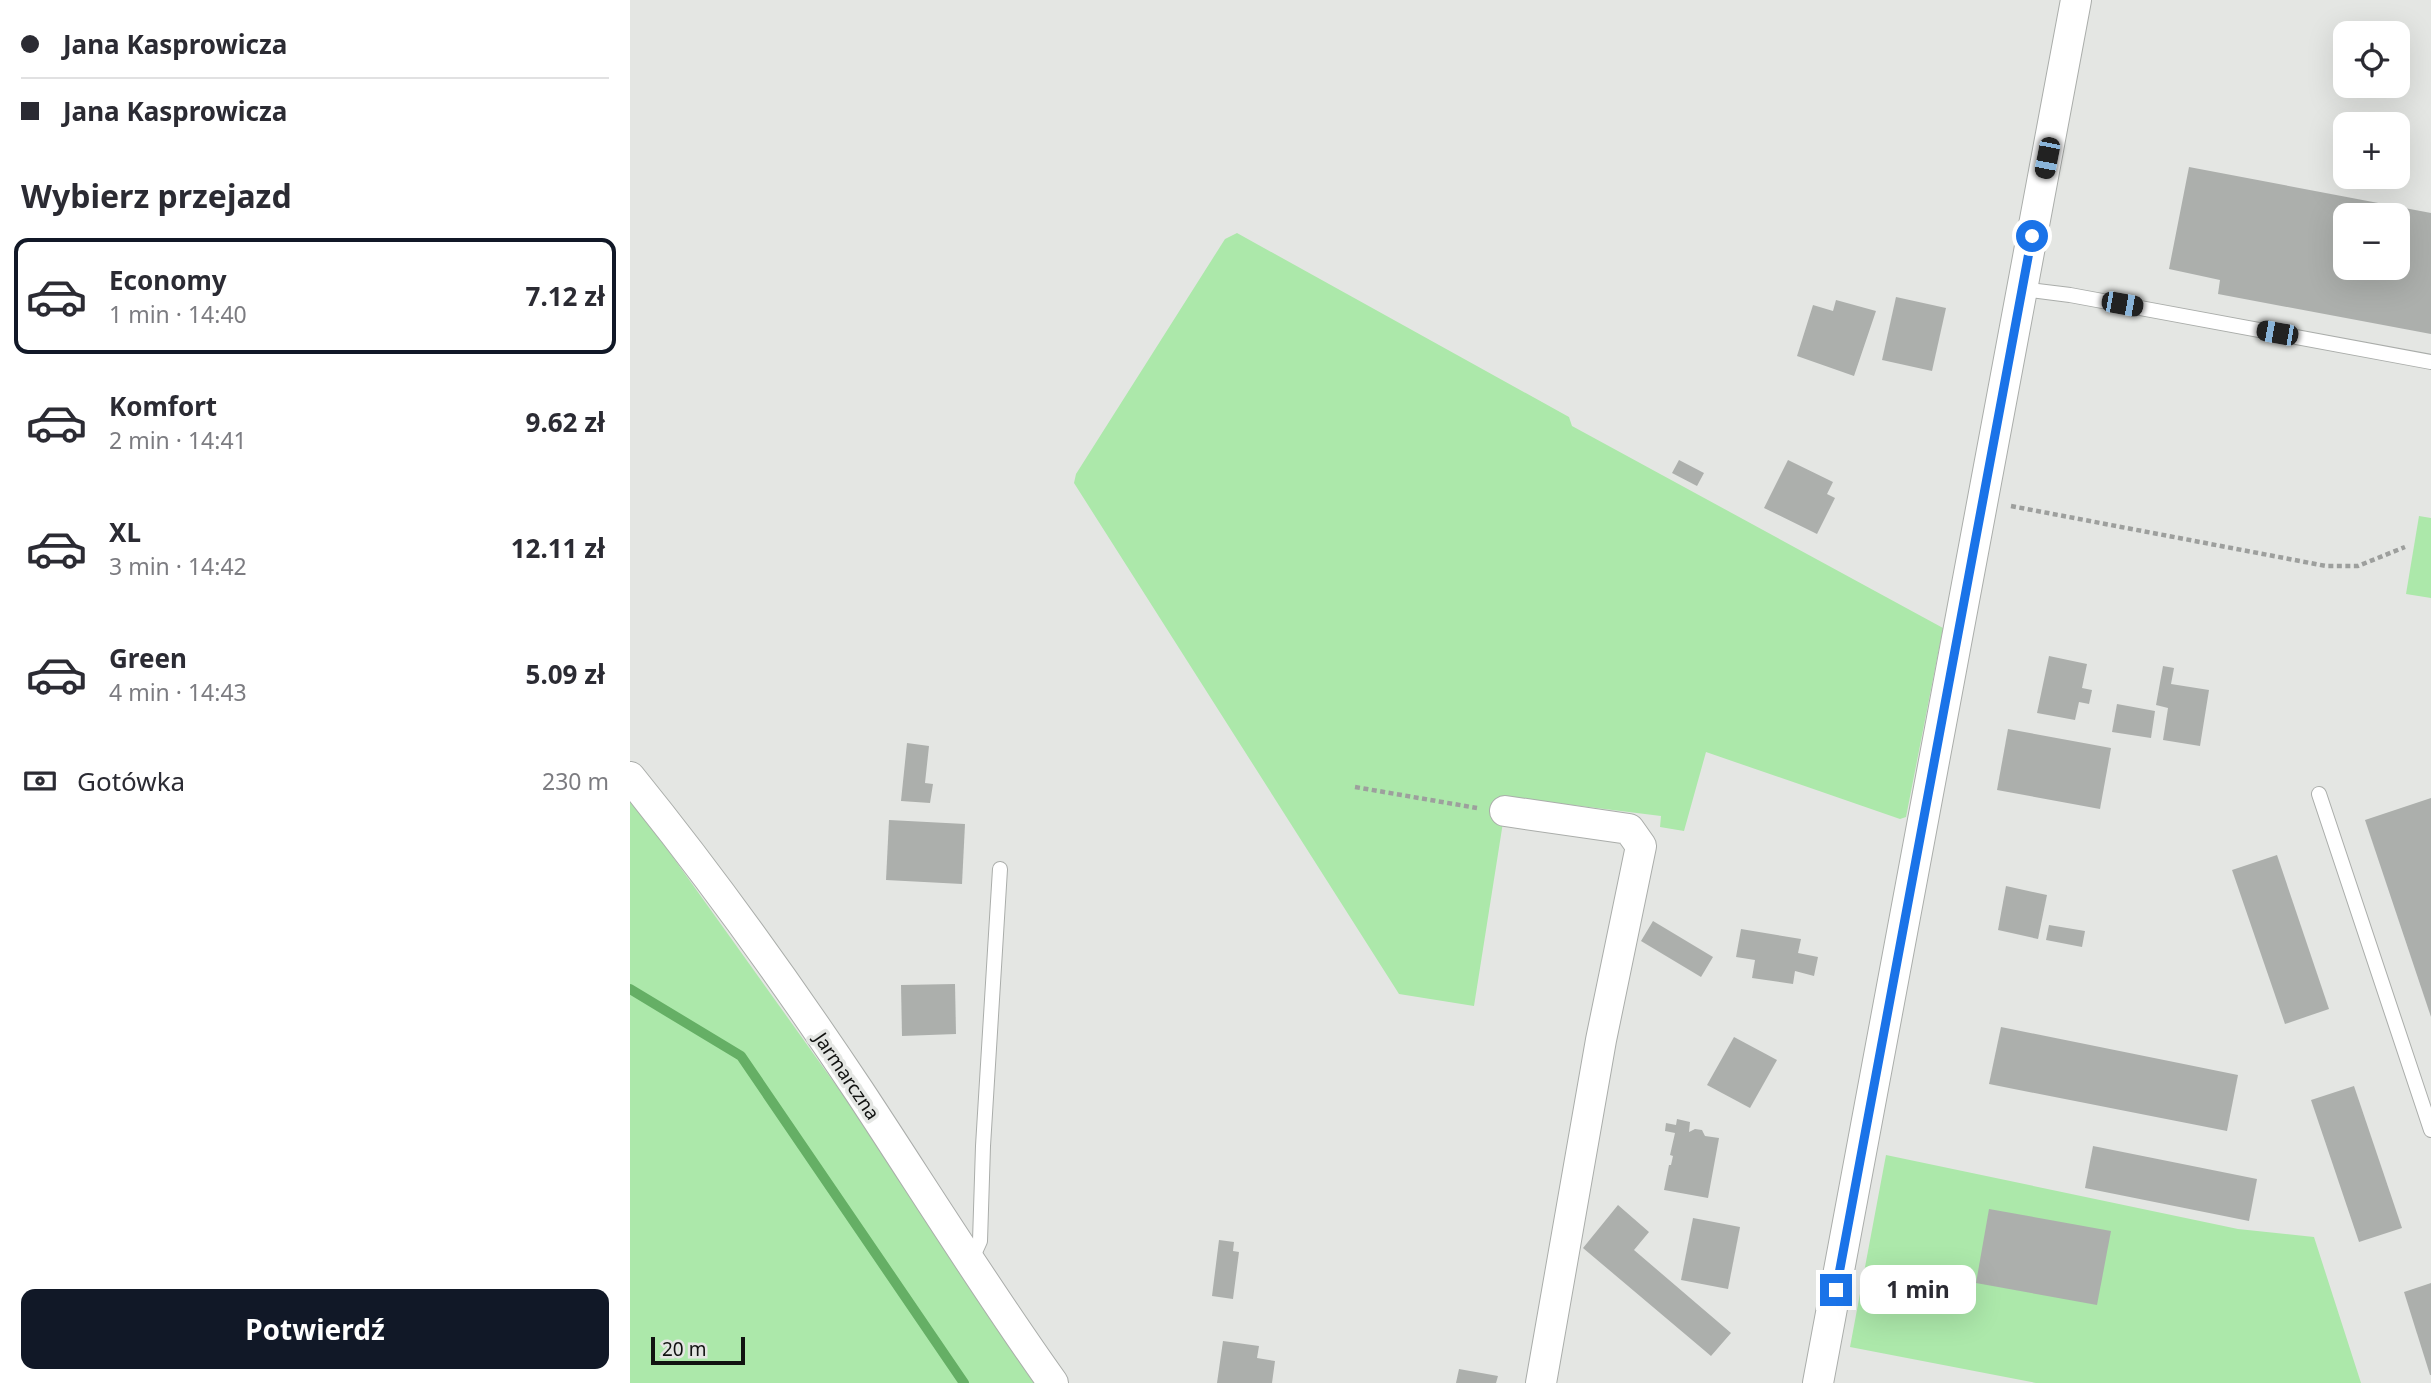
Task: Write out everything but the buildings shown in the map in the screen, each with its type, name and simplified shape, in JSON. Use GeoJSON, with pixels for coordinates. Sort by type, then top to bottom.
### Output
{"type":"FeatureCollection","features":[{"type":"Feature","properties":{"kind":"street"},"geometry":{"type":"LineString","coordinates":[[1818,1383],[2076,0]]}},
{"type":"Feature","properties":{"kind":"street","name":"Jarmarczna"},"geometry":{"type":"LineString","coordinates":[[630,776],[787,987],[1054,1383]]}},
{"type":"Feature","properties":{"kind":"street"},"geometry":{"type":"LineString","coordinates":[[1505,811],[1629,829],[1641,846],[1601,1040],[1541,1383]]}},
{"type":"Feature","properties":{"kind":"lane"},"geometry":{"type":"LineString","coordinates":[[2022,289],[2070,295],[2431,362]]}},
{"type":"Feature","properties":{"kind":"lane"},"geometry":{"type":"LineString","coordinates":[[2319,794],[2431,1130]]}},
{"type":"Feature","properties":{"kind":"lane"},"geometry":{"type":"LineString","coordinates":[[966,1256],[975,1252],[980,1241],[983,1146],[1000,869]]}},
{"type":"Feature","properties":{"kind":"path"},"geometry":{"type":"LineString","coordinates":[[1983,501],[2326,566],[2358,566],[2405,547]]}},
{"type":"Feature","properties":{"kind":"path"},"geometry":{"type":"LineString","coordinates":[[1355,787],[1460,806],[1505,811]]}},
{"type":"Feature","properties":{"kind":"green space"},"geometry":{"type":"Polygon","coordinates":[[[1237,233],[1569,417],[1572,426],[1943,628],[1906,817],[1900,819],[1706,752],[1684,831],[1660,827],[1661,816],[1507,797],[1474,1006],[1399,994],[1074,483],[1076,474],[1225,239],[1237,233]]]}},
{"type":"Feature","properties":{"kind":"green space"},"geometry":{"type":"Polygon","coordinates":[[[2419,516],[2431,518],[2431,598],[2406,594],[2419,516]]]}},
{"type":"Feature","properties":{"kind":"green space"},"geometry":{"type":"Polygon","coordinates":[[[630,797],[858,1116],[1038,1383],[630,1383],[630,797]]]}},
{"type":"Feature","properties":{"kind":"green space"},"geometry":{"type":"Polygon","coordinates":[[[1886,1155],[2238,1229],[2314,1237],[2361,1383],[2036,1383],[1850,1347],[1886,1155]]]}},
{"type":"Feature","properties":{"kind":"waterway"},"geometry":{"type":"LineString","coordinates":[[630,989],[741,1056],[964,1383]]}},
{"type":"Feature","properties":{"kind":"route"},"geometry":{"type":"LineString","coordinates":[[1836,1290],[2032,236]]}}]}
